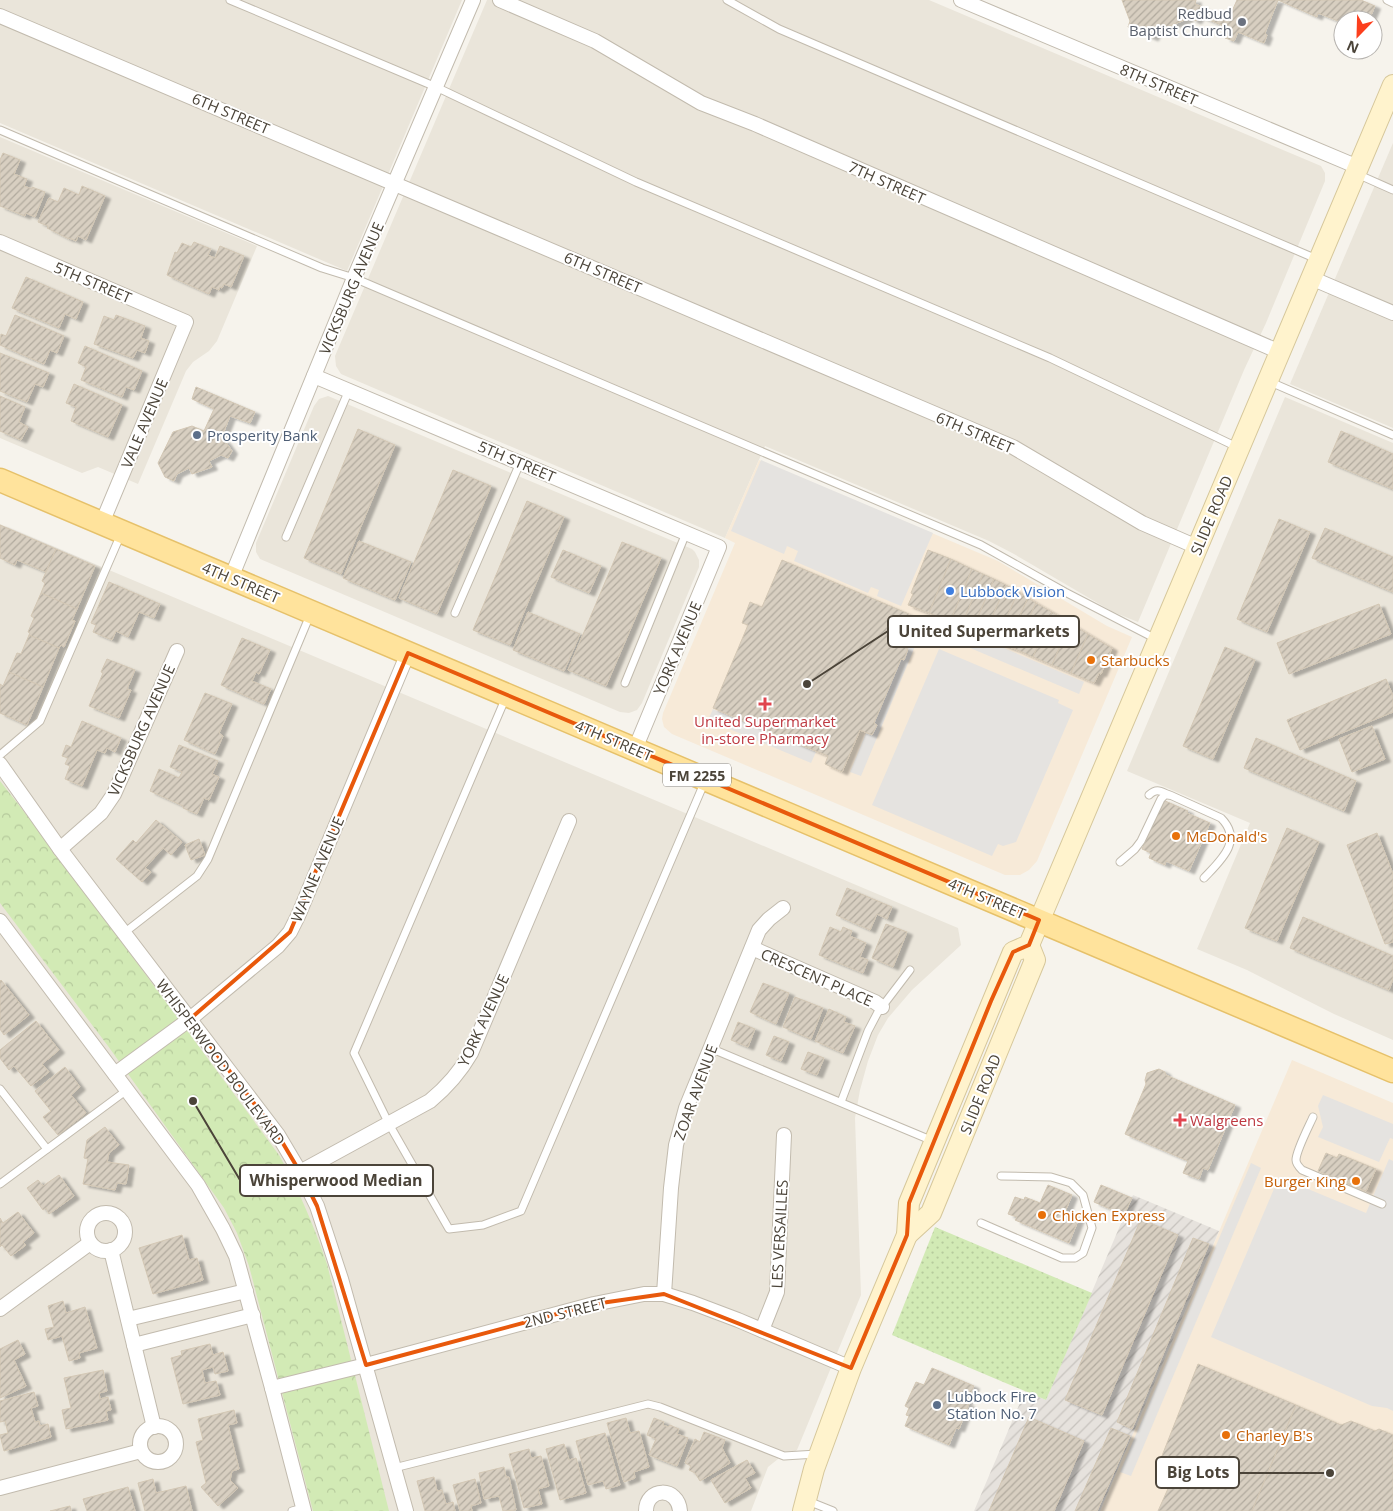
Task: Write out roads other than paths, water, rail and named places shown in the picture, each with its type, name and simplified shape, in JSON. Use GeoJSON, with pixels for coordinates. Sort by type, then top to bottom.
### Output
{"type":"FeatureCollection","features":[{"type":"Feature","properties":{"kind":"main road","name":"SLIDE ROAD"},"geometry":{"type":"LineString","coordinates":[[907,1235],[932,1212],[1035,960],[1029,945],[1039,920],[1393,85]]}},
{"type":"Feature","properties":{"kind":"main road","name":"4TH STREET"},"geometry":{"type":"LineString","coordinates":[[0,480],[1393,1071]]}},
{"type":"Feature","properties":{"kind":"main road","name":"SLIDE ROAD"},"geometry":{"type":"LineString","coordinates":[[804,1508],[820,1454],[851,1368],[907,1235],[909,1204],[933,1141],[1013,952],[1029,945]]}},
{"type":"Feature","properties":{"kind":"street","name":"VICKSBURG AVENUE"},"geometry":{"type":"LineString","coordinates":[[231,578],[354,278],[473,0]]}},
{"type":"Feature","properties":{"kind":"street","name":"7TH STREET"},"geometry":{"type":"LineString","coordinates":[[500,0],[595,41],[701,103],[755,124],[1280,352]]}},
{"type":"Feature","properties":{"kind":"street","name":"8TH STREET"},"geometry":{"type":"LineString","coordinates":[[961,0],[1357,171]]}},
{"type":"Feature","properties":{"kind":"street","name":"6TH STREET"},"geometry":{"type":"LineString","coordinates":[[0,16],[1013,447],[1142,523],[1198,546]]}},
{"type":"Feature","properties":{"kind":"street","name":"5TH STREET"},"geometry":{"type":"LineString","coordinates":[[1,245],[186,322]]}},
{"type":"Feature","properties":{"kind":"street"},"geometry":{"type":"LineString","coordinates":[[1315,269],[1393,312]]}},
{"type":"Feature","properties":{"kind":"street","name":"VALE AVENUE"},"geometry":{"type":"LineString","coordinates":[[112,527],[186,322]]}},
{"type":"Feature","properties":{"kind":"street","name":"5TH STREET"},"geometry":{"type":"LineString","coordinates":[[314,376],[719,547]]}},
{"type":"Feature","properties":{"kind":"street","name":"YORK AVENUE"},"geometry":{"type":"LineString","coordinates":[[635,749],[719,547]]}},
{"type":"Feature","properties":{"kind":"street","name":"VICKSBURG AVENUE"},"geometry":{"type":"LineString","coordinates":[[60,849],[101,814],[114,794],[177,651]]}},
{"type":"Feature","properties":{"kind":"street","name":"WAYNE AVENUE"},"geometry":{"type":"LineString","coordinates":[[115,1074],[190,1019],[278,946],[290,932],[408,653]]}},
{"type":"Feature","properties":{"kind":"street","name":"WHISPERWOOD BOULEVARD"},"geometry":{"type":"LineString","coordinates":[[0,764],[60,849],[278,1135],[300,1172],[317,1206],[341,1278],[406,1511]]}},
{"type":"Feature","properties":{"kind":"street","name":"YORK AVENUE"},"geometry":{"type":"LineString","coordinates":[[300,1172],[430,1101],[441,1092],[461,1069],[471,1053],[569,821]]}},
{"type":"Feature","properties":{"kind":"street","name":"ZOAR AVENUE"},"geometry":{"type":"LineString","coordinates":[[664,1294],[671,1188],[676,1145],[686,1108],[759,930],[783,908]]}},
{"type":"Feature","properties":{"kind":"street"},"geometry":{"type":"LineString","coordinates":[[0,921],[198,1185],[223,1229],[236,1256],[253,1315],[300,1510]]}},
{"type":"Feature","properties":{"kind":"street","name":"CRESCENT PLACE"},"geometry":{"type":"LineString","coordinates":[[752,948],[875,1002],[882,1007]]}},
{"type":"Feature","properties":{"kind":"street","name":"LES VERSAILLES"},"geometry":{"type":"LineString","coordinates":[[762,1330],[777,1292],[784,1135]]}},
{"type":"Feature","properties":{"kind":"street"},"geometry":{"type":"LineString","coordinates":[[103,1214],[109,1214],[120,1220],[123,1226],[124,1232],[121,1244],[111,1250],[99,1250],[90,1243],[87,1231],[92,1220],[103,1214]]}},
{"type":"Feature","properties":{"kind":"street"},"geometry":{"type":"LineString","coordinates":[[0,1310],[90,1243]]}},
{"type":"Feature","properties":{"kind":"street"},"geometry":{"type":"LineString","coordinates":[[111,1250],[154,1427]]}},
{"type":"Feature","properties":{"kind":"street"},"geometry":{"type":"LineString","coordinates":[[128,1319],[246,1291]]}},
{"type":"Feature","properties":{"kind":"street","name":"2ND STREET"},"geometry":{"type":"LineString","coordinates":[[272,1388],[594,1304],[644,1294],[664,1294],[738,1320],[851,1368]]}},
{"type":"Feature","properties":{"kind":"street"},"geometry":{"type":"LineString","coordinates":[[134,1345],[253,1315]]}},
{"type":"Feature","properties":{"kind":"street"},"geometry":{"type":"LineString","coordinates":[[154,1427],[164,1428],[173,1435],[175,1440],[174,1452],[161,1462],[149,1460],[141,1451],[140,1445],[143,1434],[154,1427]]}},
{"type":"Feature","properties":{"kind":"street"},"geometry":{"type":"LineString","coordinates":[[0,1488],[141,1451]]}},
{"type":"Feature","properties":{"kind":"street"},"geometry":{"type":"LineString","coordinates":[[646,1511],[648,1501],[662,1493],[673,1496],[680,1505],[680,1511]]}},
{"type":"Feature","properties":{"kind":"lane"},"geometry":{"type":"LineString","coordinates":[[230,0],[436,88],[636,182],[1050,358],[1239,448]]}},
{"type":"Feature","properties":{"kind":"lane"},"geometry":{"type":"LineString","coordinates":[[727,0],[778,29],[1315,269]]}},
{"type":"Feature","properties":{"kind":"lane"},"geometry":{"type":"LineString","coordinates":[[1386,0],[1393,3]]}},
{"type":"Feature","properties":{"kind":"lane"},"geometry":{"type":"LineString","coordinates":[[0,130],[322,268],[354,278],[981,545],[1065,592],[1158,640]]}},
{"type":"Feature","properties":{"kind":"lane"},"geometry":{"type":"LineString","coordinates":[[1357,171],[1393,190]]}},
{"type":"Feature","properties":{"kind":"lane"},"geometry":{"type":"LineString","coordinates":[[1268,381],[1393,435]]}},
{"type":"Feature","properties":{"kind":"lane"},"geometry":{"type":"LineString","coordinates":[[286,537],[348,390]]}},
{"type":"Feature","properties":{"kind":"lane"},"geometry":{"type":"LineString","coordinates":[[455,613],[520,462]]}},
{"type":"Feature","properties":{"kind":"lane"},"geometry":{"type":"LineString","coordinates":[[0,755],[40,721],[112,527]]}},
{"type":"Feature","properties":{"kind":"lane"},"geometry":{"type":"LineString","coordinates":[[625,684],[686,533]]}},
{"type":"Feature","properties":{"kind":"lane"},"geometry":{"type":"LineString","coordinates":[[124,933],[197,876],[208,859],[312,612]]}},
{"type":"Feature","properties":{"kind":"lane"},"geometry":{"type":"LineString","coordinates":[[507,695],[354,1053],[389,1124],[449,1229],[483,1225],[521,1211],[706,779]]}},
{"type":"Feature","properties":{"kind":"lane"},"geometry":{"type":"LineString","coordinates":[[1149,795],[1154,791],[1160,790],[1213,813],[1227,823],[1230,831],[1230,842],[1227,852],[1204,878]]}},
{"type":"Feature","properties":{"kind":"lane"},"geometry":{"type":"LineString","coordinates":[[1120,862],[1141,841],[1161,799],[1165,795],[1170,795]]}},
{"type":"Feature","properties":{"kind":"lane"},"geometry":{"type":"LineString","coordinates":[[841,1102],[868,1031],[882,1007],[910,970]]}},
{"type":"Feature","properties":{"kind":"lane"},"geometry":{"type":"LineString","coordinates":[[710,1048],[933,1141]]}},
{"type":"Feature","properties":{"kind":"lane"},"geometry":{"type":"LineString","coordinates":[[0,1089],[46,1149]]}},
{"type":"Feature","properties":{"kind":"lane"},"geometry":{"type":"LineString","coordinates":[[0,1184],[127,1090]]}},
{"type":"Feature","properties":{"kind":"lane"},"geometry":{"type":"LineString","coordinates":[[1313,1116],[1297,1153],[1296,1160],[1298,1166],[1302,1170],[1382,1204]]}},
{"type":"Feature","properties":{"kind":"lane"},"geometry":{"type":"LineString","coordinates":[[981,1223],[1062,1258],[1075,1258],[1083,1252],[1092,1228],[1083,1195],[1071,1183],[1051,1177],[1001,1176]]}},
{"type":"Feature","properties":{"kind":"lane"},"geometry":{"type":"LineString","coordinates":[[394,1468],[648,1404],[784,1456],[820,1454]]}},
{"type":"Feature","properties":{"kind":"lane"},"geometry":{"type":"LineString","coordinates":[[804,1508],[833,1511]]}},
{"type":"Feature","properties":{"kind":"place","name":"Redbud Baptist Church"},"geometry":{"type":"Point","coordinates":[1242,22]}},
{"type":"Feature","properties":{"kind":"place","name":"Prosperity Bank"},"geometry":{"type":"Point","coordinates":[197,435]}},
{"type":"Feature","properties":{"kind":"place","name":"Lubbock Vision"},"geometry":{"type":"Point","coordinates":[950,591]}},
{"type":"Feature","properties":{"kind":"place","name":"Starbucks"},"geometry":{"type":"Point","coordinates":[1091,660]}},
{"type":"Feature","properties":{"kind":"place","name":"United Supermarkets"},"geometry":{"type":"Point","coordinates":[807,684]}},
{"type":"Feature","properties":{"kind":"place","name":"United Supermarket in-store Pharmacy"},"geometry":{"type":"Point","coordinates":[765,704]}},
{"type":"Feature","properties":{"kind":"place","name":"McDonald's"},"geometry":{"type":"Point","coordinates":[1176,836]}},
{"type":"Feature","properties":{"kind":"place","name":"Whisperwood Median"},"geometry":{"type":"Point","coordinates":[193,1101]}},
{"type":"Feature","properties":{"kind":"place","name":"Walgreens"},"geometry":{"type":"Point","coordinates":[1180,1120]}},
{"type":"Feature","properties":{"kind":"place","name":"Burger King"},"geometry":{"type":"Point","coordinates":[1356,1181]}},
{"type":"Feature","properties":{"kind":"place","name":"Chicken Express"},"geometry":{"type":"Point","coordinates":[1042,1215]}},
{"type":"Feature","properties":{"kind":"place","name":"Lubbock Fire Station No. 7"},"geometry":{"type":"Point","coordinates":[937,1405]}},
{"type":"Feature","properties":{"kind":"place","name":"Charley B's"},"geometry":{"type":"Point","coordinates":[1226,1435]}},
{"type":"Feature","properties":{"kind":"place","name":"Big Lots"},"geometry":{"type":"Point","coordinates":[1330,1473]}}]}
